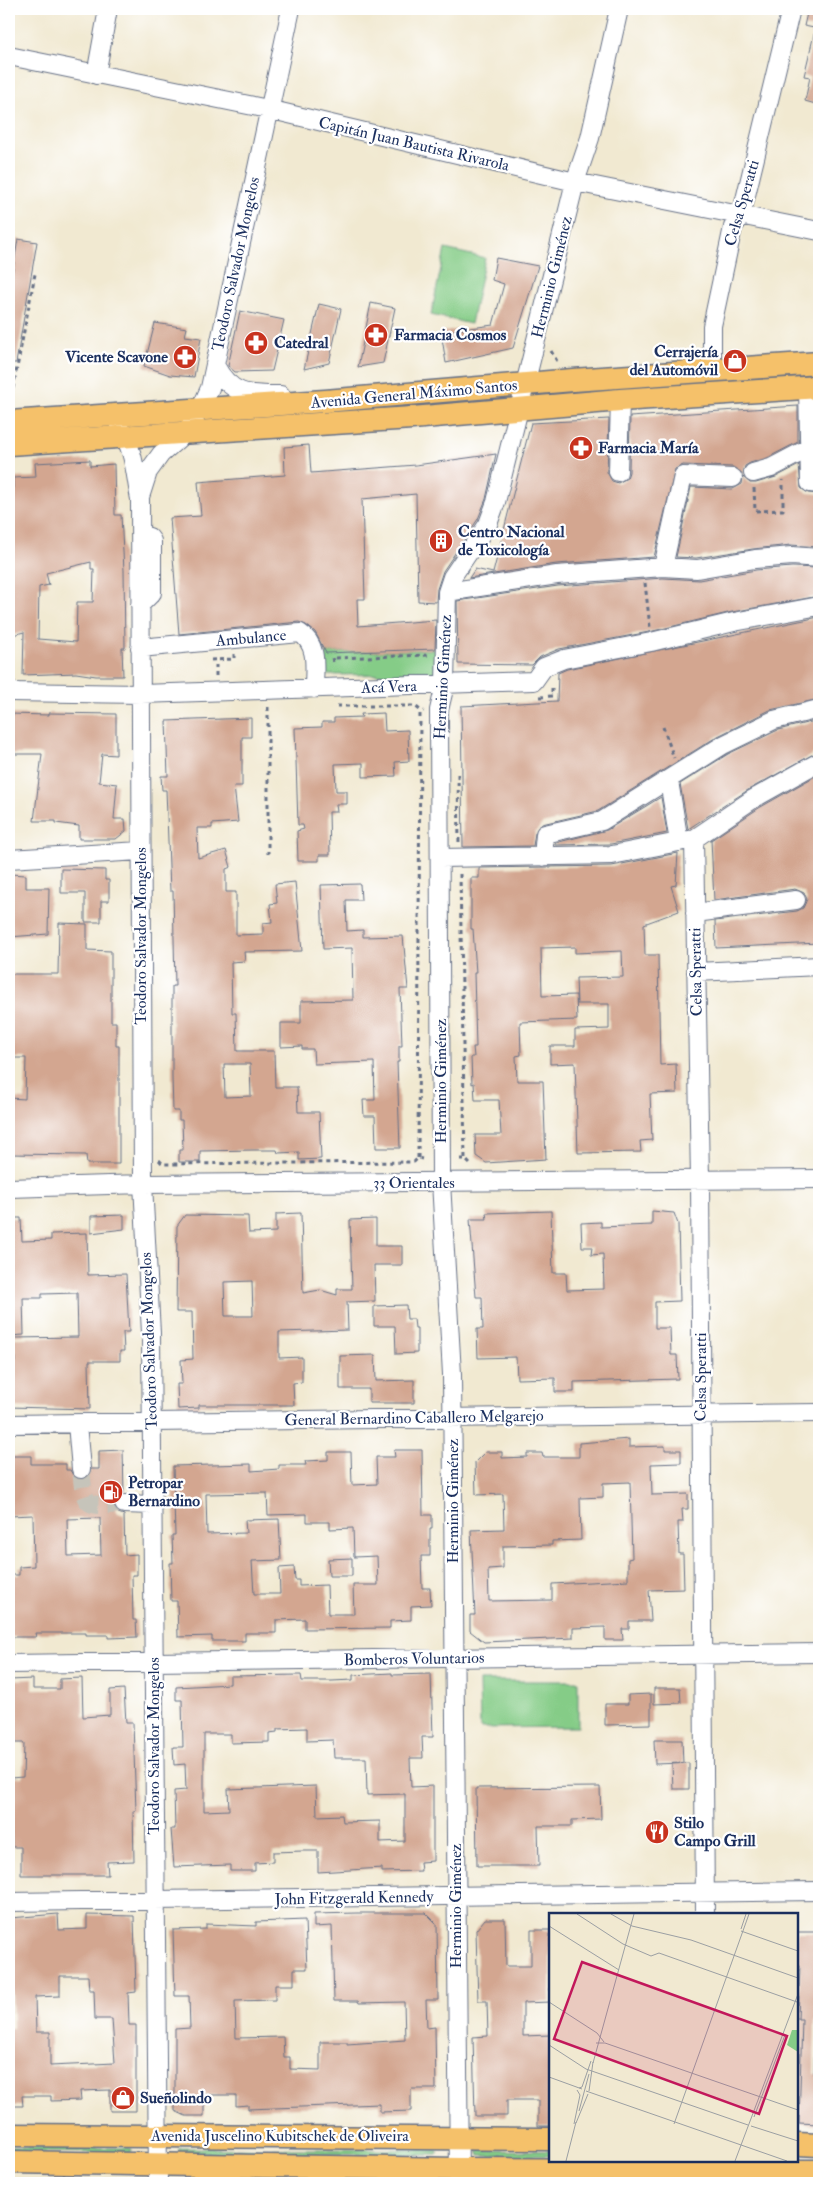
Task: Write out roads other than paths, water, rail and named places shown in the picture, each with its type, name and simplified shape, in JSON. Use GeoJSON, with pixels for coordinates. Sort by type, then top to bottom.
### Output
{"type":"FeatureCollection","features":[{"type":"Feature","properties":{"kind":"main road","name":"Avenida General Máximo Santos"},"geometry":{"type":"LineString","coordinates":[[10,413],[109,414],[325,401],[819,363]]}},
{"type":"Feature","properties":{"kind":"main road","name":"Avenida General Máximo Santos"},"geometry":{"type":"LineString","coordinates":[[9,444],[814,388]]}},
{"type":"Feature","properties":{"kind":"main road","name":"Avenida Juscelino Kubitschek de Oliveira"},"geometry":{"type":"LineString","coordinates":[[9,2135],[549,2139]]}},
{"type":"Feature","properties":{"kind":"main road"},"geometry":{"type":"LineString","coordinates":[[798,2144],[819,2145]]}},
{"type":"Feature","properties":{"kind":"main road","name":"Avenida Juscelino Kubitschek de Oliveira"},"geometry":{"type":"LineString","coordinates":[[9,2162],[157,2173],[459,2176],[706,2171],[819,2171]]}},
{"type":"Feature","properties":{"kind":"street"},"geometry":{"type":"LineString","coordinates":[[96,75],[108,9]]}},
{"type":"Feature","properties":{"kind":"street","name":"Teodoro Salvador Mongelos"},"geometry":{"type":"LineString","coordinates":[[140,499],[148,472],[153,464],[161,454],[185,433],[201,408],[210,388],[268,109],[291,9]]}},
{"type":"Feature","properties":{"kind":"street","name":"Herminio Giménez"},"geometry":{"type":"LineString","coordinates":[[459,2176],[453,1418],[441,1182],[439,710],[445,685],[448,592],[452,577],[491,517],[496,502],[575,182],[590,138],[619,9]]}},
{"type":"Feature","properties":{"kind":"street","name":"Celsa Speratti"},"geometry":{"type":"LineString","coordinates":[[712,371],[712,326],[733,227],[741,216],[791,9]]}},
{"type":"Feature","properties":{"kind":"street","name":"Capitán Juan Bautista Rivarola"},"geometry":{"type":"LineString","coordinates":[[9,56],[268,109],[575,182],[819,231]]}},
{"type":"Feature","properties":{"kind":"street"},"geometry":{"type":"LineString","coordinates":[[215,365],[222,379],[230,387],[245,393],[304,395],[325,401]]}},
{"type":"Feature","properties":{"kind":"street"},"geometry":{"type":"LineString","coordinates":[[814,388],[809,448],[810,483],[819,484]]}},
{"type":"Feature","properties":{"kind":"street"},"geometry":{"type":"LineString","coordinates":[[618,472],[620,400]]}},
{"type":"Feature","properties":{"kind":"street","name":"Teodoro Salvador Mongelos"},"geometry":{"type":"LineString","coordinates":[[109,414],[126,437],[132,453],[140,499],[140,851],[143,1184],[151,1333],[157,2173]]}},
{"type":"Feature","properties":{"kind":"street"},"geometry":{"type":"LineString","coordinates":[[753,474],[809,448]]}},
{"type":"Feature","properties":{"kind":"street"},"geometry":{"type":"LineString","coordinates":[[663,567],[683,476],[733,478]]}},
{"type":"Feature","properties":{"kind":"street"},"geometry":{"type":"LineString","coordinates":[[448,592],[557,575],[663,567],[697,569],[755,559],[792,556],[819,558]]}},
{"type":"Feature","properties":{"kind":"street","name":"Acá Vera"},"geometry":{"type":"LineString","coordinates":[[9,692],[141,694],[534,681],[544,667],[564,659],[819,606]]}},
{"type":"Feature","properties":{"kind":"street","name":"Ambulance"},"geometry":{"type":"LineString","coordinates":[[140,648],[300,633],[308,638],[313,646],[314,689]]}},
{"type":"Feature","properties":{"kind":"street"},"geometry":{"type":"LineString","coordinates":[[543,857],[545,834],[602,821],[674,777],[705,754],[763,725],[819,709]]}},
{"type":"Feature","properties":{"kind":"street"},"geometry":{"type":"LineString","coordinates":[[440,858],[612,855],[687,840],[753,799],[819,762]]}},
{"type":"Feature","properties":{"kind":"street","name":"Celsa Speratti"},"geometry":{"type":"LineString","coordinates":[[674,777],[687,840],[695,913],[700,1180],[705,1913]]}},
{"type":"Feature","properties":{"kind":"street"},"geometry":{"type":"LineString","coordinates":[[9,859],[140,851]]}},
{"type":"Feature","properties":{"kind":"street"},"geometry":{"type":"LineString","coordinates":[[695,913],[796,900]]}},
{"type":"Feature","properties":{"kind":"street"},"geometry":{"type":"LineString","coordinates":[[696,972],[819,966]]}},
{"type":"Feature","properties":{"kind":"street","name":"33 Orientales"},"geometry":{"type":"LineString","coordinates":[[9,1188],[143,1184],[819,1179]]}},
{"type":"Feature","properties":{"kind":"street","name":"General Bernardino Caballero Melgarejo"},"geometry":{"type":"LineString","coordinates":[[9,1424],[819,1413]]}},
{"type":"Feature","properties":{"kind":"street"},"geometry":{"type":"LineString","coordinates":[[77,1424],[81,1470]]}},
{"type":"Feature","properties":{"kind":"street"},"geometry":{"type":"LineString","coordinates":[[124,1504],[152,1505]]}},
{"type":"Feature","properties":{"kind":"street","name":"Bomberos Voluntarios"},"geometry":{"type":"LineString","coordinates":[[9,1664],[819,1653]]}},
{"type":"Feature","properties":{"kind":"street","name":"John Fitzgerald Kennedy"},"geometry":{"type":"LineString","coordinates":[[9,1902],[819,1891]]}},
{"type":"Feature","properties":{"kind":"tunnel"},"geometry":{"type":"LineString","coordinates":[[81,1469],[84,1492],[89,1503],[94,1505],[124,1504]]}},
{"type":"Feature","properties":{"kind":"place","name":"Farmacia Cosmos"},"geometry":{"type":"Point","coordinates":[376,335]}},
{"type":"Feature","properties":{"kind":"place","name":"Catedral"},"geometry":{"type":"Point","coordinates":[256,343]}},
{"type":"Feature","properties":{"kind":"place","name":"Vicente Scavone"},"geometry":{"type":"Point","coordinates":[185,357]}},
{"type":"Feature","properties":{"kind":"place","name":"Cerrajería del Automóvil"},"geometry":{"type":"Point","coordinates":[735,361]}},
{"type":"Feature","properties":{"kind":"place","name":"Farmacia María"},"geometry":{"type":"Point","coordinates":[581,448]}},
{"type":"Feature","properties":{"kind":"place","name":"Centro Nacional de Toxicología"},"geometry":{"type":"Point","coordinates":[441,541]}},
{"type":"Feature","properties":{"kind":"place","name":"Petropar Bernardino"},"geometry":{"type":"Point","coordinates":[111,1492]}},
{"type":"Feature","properties":{"kind":"place","name":"Stilo Campo Grill"},"geometry":{"type":"Point","coordinates":[657,1832]}},
{"type":"Feature","properties":{"kind":"place","name":"Sueñolindo"},"geometry":{"type":"Point","coordinates":[123,2098]}}]}
